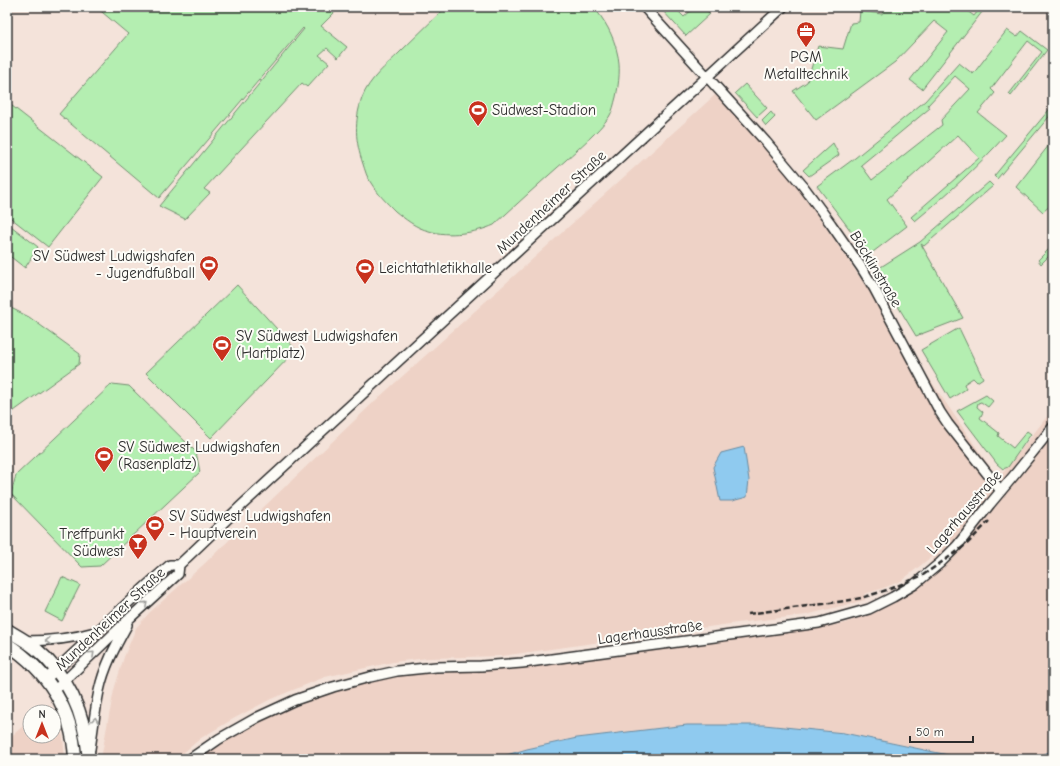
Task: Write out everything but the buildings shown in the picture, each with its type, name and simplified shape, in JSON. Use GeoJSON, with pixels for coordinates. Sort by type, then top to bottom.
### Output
{"type":"FeatureCollection","features":[{"type":"Feature","properties":{"kind":"main road"},"geometry":{"type":"LineString","coordinates":[[7,630],[36,649],[56,670],[70,690],[82,718],[89,759]]}},
{"type":"Feature","properties":{"kind":"main road"},"geometry":{"type":"LineString","coordinates":[[7,644],[19,652],[46,678],[60,700],[71,727],[75,759]]}},
{"type":"Feature","properties":{"kind":"street","name":"Böcklinstraße"},"geometry":{"type":"LineString","coordinates":[[644,7],[708,77],[803,186],[861,267],[874,288],[940,412],[1001,491]]}},
{"type":"Feature","properties":{"kind":"street","name":"Mundenheimer Straße"},"geometry":{"type":"LineString","coordinates":[[54,691],[178,574],[179,565],[242,504],[784,7]]}},
{"type":"Feature","properties":{"kind":"street","name":"Lagerhausstraße"},"geometry":{"type":"LineString","coordinates":[[190,759],[219,739],[245,724],[295,700],[332,687],[397,671],[436,667],[522,663],[819,623],[869,609],[915,584],[958,546],[1053,427]]}},
{"type":"Feature","properties":{"kind":"street","name":"Mundenheimer Straße"},"geometry":{"type":"LineString","coordinates":[[46,678],[146,585],[170,565],[179,565]]}},
{"type":"Feature","properties":{"kind":"street"},"geometry":{"type":"LineString","coordinates":[[89,759],[99,690],[104,673],[131,617]]}},
{"type":"Feature","properties":{"kind":"street"},"geometry":{"type":"LineString","coordinates":[[25,641],[68,639],[98,631]]}},
{"type":"Feature","properties":{"kind":"shaded area"},"geometry":{"type":"Polygon","coordinates":[[[715,95],[783,165],[998,479],[1053,409],[1053,750],[1034,759],[967,759],[844,733],[764,725],[687,725],[577,738],[527,749],[493,759],[199,759],[218,746],[266,719],[317,698],[356,686],[394,677],[431,673],[491,671],[821,628],[845,623],[895,602],[945,546],[901,581],[864,594],[865,600],[806,615],[737,623],[502,656],[428,658],[393,662],[325,677],[271,699],[201,738],[176,759],[101,759],[114,690],[124,657],[136,628],[149,613],[203,565],[376,400],[715,95]]]}},
{"type":"Feature","properties":{"kind":"shaded area"},"geometry":{"type":"Polygon","coordinates":[[[22,727],[22,744],[62,744],[62,734],[65,759],[7,759],[7,740],[22,727]]]}},
{"type":"Feature","properties":{"kind":"green space"},"geometry":{"type":"Polygon","coordinates":[[[96,7],[340,7],[321,26],[347,47],[338,58],[327,48],[319,55],[329,63],[307,87],[302,83],[204,189],[210,193],[185,219],[159,206],[304,29],[303,28],[159,198],[59,114],[128,34],[96,7]]]}},
{"type":"Feature","properties":{"kind":"green space","name":"Südwest-Stadion"},"geometry":{"type":"Polygon","coordinates":[[[446,7],[593,7],[605,22],[611,34],[616,46],[619,69],[617,92],[612,110],[605,123],[594,134],[494,225],[471,232],[453,234],[424,230],[411,223],[385,201],[373,187],[367,176],[360,156],[356,131],[359,107],[365,91],[373,79],[446,7]]]}},
{"type":"Feature","properties":{"kind":"green space"},"geometry":{"type":"Polygon","coordinates":[[[665,7],[674,7],[684,17],[695,7],[703,7],[710,14],[686,36],[662,10],[665,7]]]}},
{"type":"Feature","properties":{"kind":"green space"},"geometry":{"type":"Polygon","coordinates":[[[884,7],[962,7],[974,16],[981,7],[986,7],[922,89],[910,80],[948,32],[934,21],[895,62],[816,120],[793,91],[807,82],[818,46],[843,49],[851,23],[859,22],[860,11],[882,14],[884,7]]]}},
{"type":"Feature","properties":{"kind":"green space"},"geometry":{"type":"Polygon","coordinates":[[[1007,30],[1017,37],[1022,31],[1047,50],[1011,96],[1009,94],[1042,52],[1028,41],[991,89],[995,93],[978,113],[1006,135],[962,180],[915,221],[911,217],[979,158],[958,135],[887,199],[907,226],[869,255],[817,186],[855,158],[925,101],[959,63],[973,74],[1007,30]],[[955,76],[928,105],[927,104],[930,108],[861,165],[872,180],[942,125],[941,120],[970,89],[955,76]]]}},
{"type":"Feature","properties":{"kind":"green space"},"geometry":{"type":"Polygon","coordinates":[[[745,84],[767,108],[757,117],[735,93],[745,84]]]}},
{"type":"Feature","properties":{"kind":"green space"},"geometry":{"type":"Polygon","coordinates":[[[7,102],[103,177],[48,247],[7,215],[7,102]]]}},
{"type":"Feature","properties":{"kind":"green space"},"geometry":{"type":"Polygon","coordinates":[[[1053,105],[1053,112],[997,179],[994,176],[1053,105]]]}},
{"type":"Feature","properties":{"kind":"green space"},"geometry":{"type":"Polygon","coordinates":[[[771,112],[775,117],[766,126],[762,121],[771,112]]]}},
{"type":"Feature","properties":{"kind":"green space"},"geometry":{"type":"Polygon","coordinates":[[[1053,140],[1053,203],[1043,212],[1016,187],[1053,140]]]}},
{"type":"Feature","properties":{"kind":"green space"},"geometry":{"type":"Polygon","coordinates":[[[833,143],[839,155],[809,176],[803,170],[833,143]]]}},
{"type":"Feature","properties":{"kind":"green space"},"geometry":{"type":"Polygon","coordinates":[[[989,182],[993,186],[924,246],[921,244],[963,318],[916,336],[876,270],[920,242],[989,182]]]}},
{"type":"Feature","properties":{"kind":"green space"},"geometry":{"type":"Polygon","coordinates":[[[11,226],[38,247],[25,268],[7,254],[7,232],[11,226]]]}},
{"type":"Feature","properties":{"kind":"green space"},"geometry":{"type":"Polygon","coordinates":[[[1053,245],[1053,252],[1041,264],[1038,260],[1053,245]]]}},
{"type":"Feature","properties":{"kind":"green space","name":"SV Südwest Ludwigshafen (Hartplatz)"},"geometry":{"type":"Polygon","coordinates":[[[237,285],[296,350],[211,438],[146,373],[237,285]]]}},
{"type":"Feature","properties":{"kind":"green space"},"geometry":{"type":"Polygon","coordinates":[[[7,306],[29,317],[80,354],[79,364],[7,416],[7,306]]]}},
{"type":"Feature","properties":{"kind":"green space"},"geometry":{"type":"Polygon","coordinates":[[[959,328],[983,378],[977,382],[973,378],[964,384],[966,389],[950,399],[921,350],[959,328]]]}},
{"type":"Feature","properties":{"kind":"green space","name":"SV Südwest Ludwigshafen (Rasenplatz)"},"geometry":{"type":"Polygon","coordinates":[[[112,384],[129,386],[196,452],[200,472],[100,566],[82,567],[11,494],[16,475],[112,384]]]}},
{"type":"Feature","properties":{"kind":"green space"},"geometry":{"type":"Polygon","coordinates":[[[986,395],[993,401],[988,407],[981,402],[978,403],[977,407],[983,412],[980,418],[999,433],[998,436],[1013,448],[1027,431],[1031,434],[1008,467],[1003,469],[997,464],[957,411],[986,395]]]}},
{"type":"Feature","properties":{"kind":"green space"},"geometry":{"type":"Polygon","coordinates":[[[62,577],[80,585],[62,621],[45,612],[62,577]]]}},
{"type":"Feature","properties":{"kind":"water"},"geometry":{"type":"Polygon","coordinates":[[[744,447],[749,480],[747,497],[732,501],[720,501],[713,467],[721,453],[744,447]]]}},
{"type":"Feature","properties":{"kind":"water"},"geometry":{"type":"Polygon","coordinates":[[[687,725],[764,725],[844,733],[967,759],[493,759],[527,749],[577,738],[687,725]]]}},
{"type":"Feature","properties":{"kind":"water"},"geometry":{"type":"Polygon","coordinates":[[[1053,750],[1053,759],[1034,759],[1053,750]]]}},
{"type":"Feature","properties":{"kind":"railway"},"geometry":{"type":"LineString","coordinates":[[748,614],[845,601],[861,598],[890,589],[923,575],[968,543],[989,521]]}},
{"type":"Feature","properties":{"kind":"place","name":"PGM Metalltechnik"},"geometry":{"type":"Point","coordinates":[806,48]}},
{"type":"Feature","properties":{"kind":"place","name":"Südwest-Stadion"},"geometry":{"type":"Point","coordinates":[478,127]}},
{"type":"Feature","properties":{"kind":"place","name":"SV Südwest Ludwigshafen - Jugendfußball"},"geometry":{"type":"Point","coordinates":[209,282]}},
{"type":"Feature","properties":{"kind":"place","name":"Leichtathletikhalle"},"geometry":{"type":"Point","coordinates":[365,285]}},
{"type":"Feature","properties":{"kind":"place","name":"SV Südwest Ludwigshafen (Hartplatz)"},"geometry":{"type":"Point","coordinates":[222,362]}},
{"type":"Feature","properties":{"kind":"place","name":"SV Südwest Ludwigshafen (Rasenplatz)"},"geometry":{"type":"Point","coordinates":[104,473]}},
{"type":"Feature","properties":{"kind":"place","name":"SV Südwest Ludwigshafen - Hauptverein"},"geometry":{"type":"Point","coordinates":[155,542]}},
{"type":"Feature","properties":{"kind":"place","name":"Treffpunkt Südwest"},"geometry":{"type":"Point","coordinates":[138,560]}}]}
